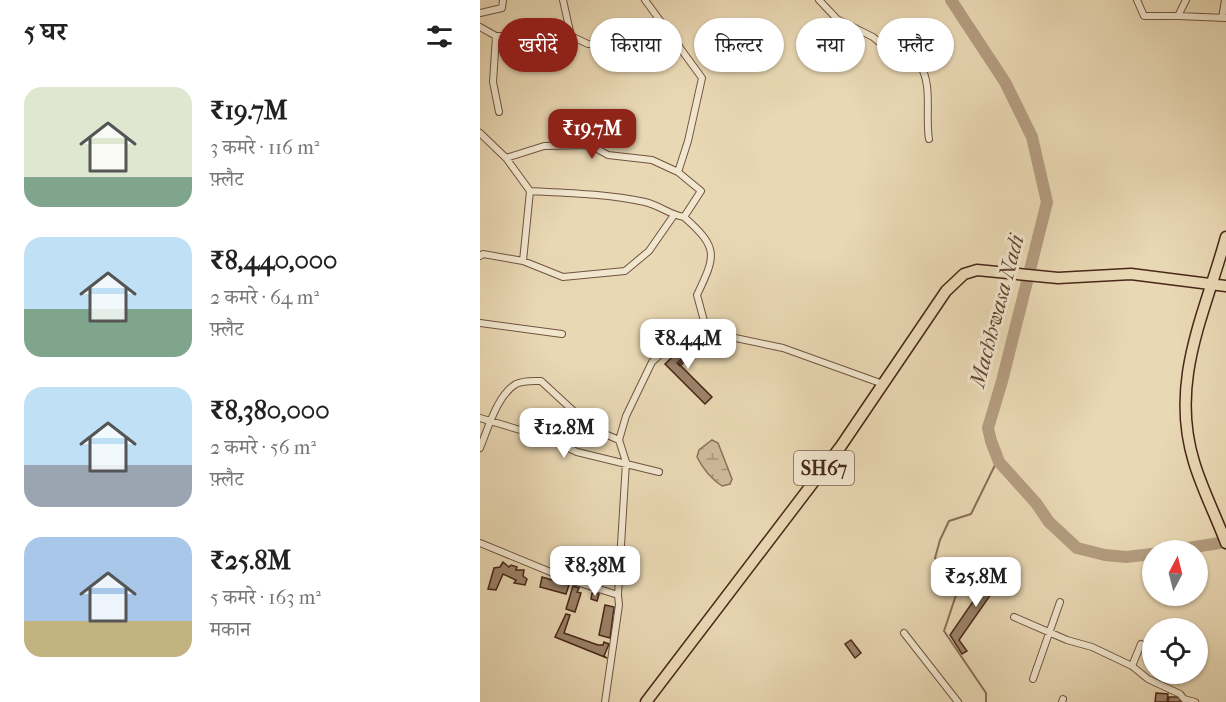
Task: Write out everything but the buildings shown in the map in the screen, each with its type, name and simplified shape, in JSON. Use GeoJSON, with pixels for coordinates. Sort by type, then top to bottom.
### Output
{"type":"FeatureCollection","features":[{"type":"Feature","properties":{"kind":"main road"},"geometry":{"type":"LineString","coordinates":[[1226,237],[1189,354],[1185,402],[1194,462],[1226,543]]}},
{"type":"Feature","properties":{"kind":"main road","name":"SH67"},"geometry":{"type":"LineString","coordinates":[[646,702],[795,508],[956,280],[971,270],[1058,278],[1131,274],[1226,286]]}},
{"type":"Feature","properties":{"kind":"street"},"geometry":{"type":"LineString","coordinates":[[480,13],[502,8],[503,0]]}},
{"type":"Feature","properties":{"kind":"street"},"geometry":{"type":"LineString","coordinates":[[563,0],[568,18]]}},
{"type":"Feature","properties":{"kind":"street"},"geometry":{"type":"LineString","coordinates":[[645,0],[658,18]]}},
{"type":"Feature","properties":{"kind":"street"},"geometry":{"type":"LineString","coordinates":[[819,0],[837,19],[873,37],[894,55],[920,65],[926,82],[926,121],[929,140]]}},
{"type":"Feature","properties":{"kind":"street"},"geometry":{"type":"LineString","coordinates":[[1137,0],[1144,16],[1224,18],[1225,0]]}},
{"type":"Feature","properties":{"kind":"street"},"geometry":{"type":"LineString","coordinates":[[1178,16],[1186,0]]}},
{"type":"Feature","properties":{"kind":"street"},"geometry":{"type":"LineString","coordinates":[[480,27],[496,36],[493,82],[499,112]]}},
{"type":"Feature","properties":{"kind":"street"},"geometry":{"type":"LineString","coordinates":[[678,172],[688,141],[702,78],[682,50]]}},
{"type":"Feature","properties":{"kind":"street"},"geometry":{"type":"LineString","coordinates":[[480,133],[506,158],[530,191],[523,261]]}},
{"type":"Feature","properties":{"kind":"street"},"geometry":{"type":"LineString","coordinates":[[506,158],[544,146],[590,145],[608,155],[652,160],[678,172],[701,191],[684,217]]}},
{"type":"Feature","properties":{"kind":"street"},"geometry":{"type":"LineString","coordinates":[[530,191],[601,194],[649,203],[674,215],[684,217],[708,242],[713,262],[697,295],[707,332],[783,348],[884,384]]}},
{"type":"Feature","properties":{"kind":"street"},"geometry":{"type":"LineString","coordinates":[[480,256],[483,254],[523,261],[563,277],[625,271],[648,251],[674,215]]}},
{"type":"Feature","properties":{"kind":"street"},"geometry":{"type":"LineString","coordinates":[[480,323],[562,334]]}},
{"type":"Feature","properties":{"kind":"street"},"geometry":{"type":"LineString","coordinates":[[604,702],[620,605],[618,595],[626,462],[620,440],[626,416],[652,362],[685,332],[705,324]]}},
{"type":"Feature","properties":{"kind":"street"},"geometry":{"type":"LineString","coordinates":[[480,448],[500,403],[515,385],[541,381],[594,429],[620,440]]}},
{"type":"Feature","properties":{"kind":"street"},"geometry":{"type":"LineString","coordinates":[[480,418],[490,423],[544,437],[577,452],[626,462],[659,472]]}},
{"type":"Feature","properties":{"kind":"street"},"geometry":{"type":"LineString","coordinates":[[480,543],[570,580],[618,595]]}},
{"type":"Feature","properties":{"kind":"street"},"geometry":{"type":"LineString","coordinates":[[1033,679],[1060,602]]}},
{"type":"Feature","properties":{"kind":"street"},"geometry":{"type":"LineString","coordinates":[[1014,617],[1092,647],[1132,666],[1148,680],[1195,702]]}},
{"type":"Feature","properties":{"kind":"street"},"geometry":{"type":"LineString","coordinates":[[904,633],[958,702]]}},
{"type":"Feature","properties":{"kind":"street"},"geometry":{"type":"LineString","coordinates":[[1132,666],[1141,644]]}},
{"type":"Feature","properties":{"kind":"green space"},"geometry":{"type":"Polygon","coordinates":[[[712,440],[718,443],[732,479],[730,484],[722,486],[718,483],[707,473],[697,457],[699,450],[712,440]]]}},
{"type":"Feature","properties":{"kind":"waterway","name":"Machhwasa Nadi"},"geometry":{"type":"LineString","coordinates":[[951,0],[1005,82],[1032,137],[1047,202],[988,428],[991,441],[999,462],[1036,503],[1049,522],[1077,548],[1105,555],[1126,557],[1142,555]]}},
{"type":"Feature","properties":{"kind":"waterway"},"geometry":{"type":"LineString","coordinates":[[986,702],[986,693],[944,631],[960,583],[942,569],[935,558],[949,521],[971,514],[998,459]]}},
{"type":"Feature","properties":{"kind":"waterway","name":"Machhwasa Nadi"},"geometry":{"type":"LineString","coordinates":[[1208,545],[1226,542]]}}]}
